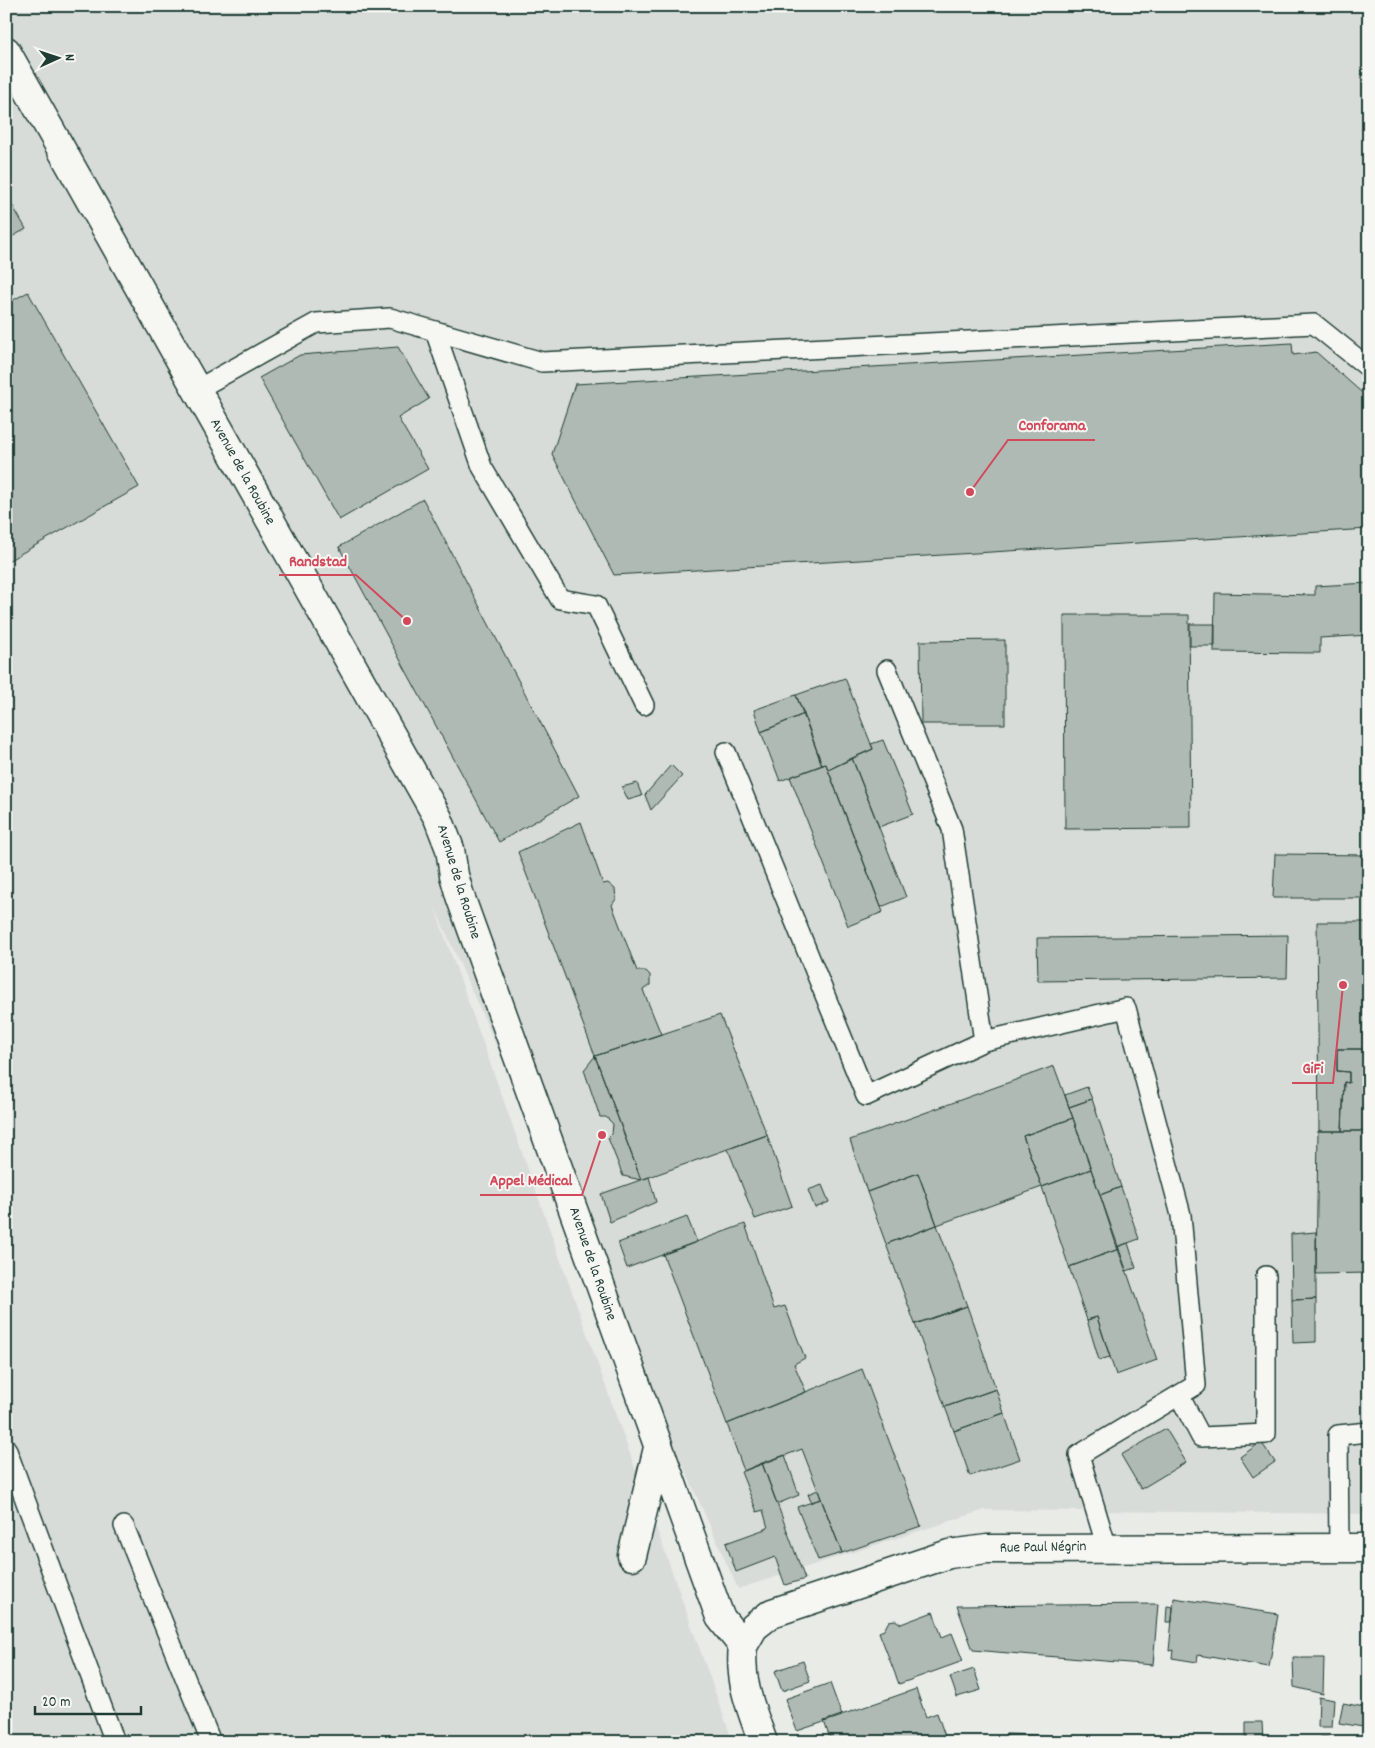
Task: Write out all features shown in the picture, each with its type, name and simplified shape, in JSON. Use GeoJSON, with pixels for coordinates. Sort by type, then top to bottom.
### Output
{"type":"FeatureCollection","features":[{"type":"Feature","properties":{"kind":"street","name":"Avenue de la Roubine"},"geometry":{"type":"LineString","coordinates":[[6,51],[438,818],[450,849],[460,896],[720,1617],[743,1646]]}},
{"type":"Feature","properties":{"kind":"street"},"geometry":{"type":"LineString","coordinates":[[632,1556],[658,1448]]}},
{"type":"Feature","properties":{"kind":"street","name":"Rue Paul Négrin"},"geometry":{"type":"LineString","coordinates":[[743,1646],[754,1627],[772,1613],[950,1554],[987,1549],[1369,1548]]}},
{"type":"Feature","properties":{"kind":"street"},"geometry":{"type":"LineString","coordinates":[[743,1646],[741,1666],[744,1685],[763,1742]]}},
{"type":"Feature","properties":{"kind":"lane"},"geometry":{"type":"LineString","coordinates":[[196,390],[316,324],[390,318],[542,362],[1314,324],[1369,368]]}},
{"type":"Feature","properties":{"kind":"lane"},"geometry":{"type":"LineString","coordinates":[[435,331],[482,467],[560,599],[596,605],[644,705]]}},
{"type":"Feature","properties":{"kind":"lane"},"geometry":{"type":"LineString","coordinates":[[887,670],[952,829],[984,1041]]}},
{"type":"Feature","properties":{"kind":"lane"},"geometry":{"type":"LineString","coordinates":[[726,752],[866,1096],[984,1041],[1126,1008],[1181,1216],[1196,1385],[1080,1455],[1107,1548]]}},
{"type":"Feature","properties":{"kind":"lane"},"geometry":{"type":"LineString","coordinates":[[1179,1395],[1201,1437],[1266,1434],[1266,1276]]}},
{"type":"Feature","properties":{"kind":"lane"},"geometry":{"type":"LineString","coordinates":[[1339,1548],[1338,1435],[1369,1432]]}},
{"type":"Feature","properties":{"kind":"lane"},"geometry":{"type":"LineString","coordinates":[[6,1448],[115,1742]]}},
{"type":"Feature","properties":{"kind":"lane"},"geometry":{"type":"LineString","coordinates":[[124,1526],[211,1742]]}},
{"type":"Feature","properties":{"kind":"shaded area"},"geometry":{"type":"Polygon","coordinates":[[[6,6],[1369,6],[1369,1514],[985,1510],[738,1589],[434,906],[733,1742],[6,1742],[6,6]]]}},
{"type":"Feature","properties":{"kind":"building"},"geometry":{"type":"Polygon","coordinates":[[[6,194],[26,229],[6,240],[6,194]]]}},
{"type":"Feature","properties":{"kind":"building"},"geometry":{"type":"Polygon","coordinates":[[[28,292],[139,487],[6,562],[6,304],[28,292]]]}},
{"type":"Feature","properties":{"kind":"building"},"geometry":{"type":"Polygon","coordinates":[[[1292,343],[1293,355],[1316,352],[1369,399],[1369,529],[614,575],[552,454],[575,384],[1292,343]]]}},
{"type":"Feature","properties":{"kind":"building"},"geometry":{"type":"Polygon","coordinates":[[[398,347],[429,399],[398,418],[428,469],[339,520],[259,378],[300,355],[398,347]]]}},
{"type":"Feature","properties":{"kind":"building"},"geometry":{"type":"Polygon","coordinates":[[[423,499],[579,796],[499,842],[339,547],[423,499]]]}},
{"type":"Feature","properties":{"kind":"building"},"geometry":{"type":"Polygon","coordinates":[[[1369,583],[1369,635],[1320,638],[1320,653],[1214,652],[1215,593],[1315,595],[1315,586],[1369,583]]]}},
{"type":"Feature","properties":{"kind":"building"},"geometry":{"type":"Polygon","coordinates":[[[1064,615],[1189,615],[1191,828],[1065,829],[1064,615]]]}},
{"type":"Feature","properties":{"kind":"building"},"geometry":{"type":"Polygon","coordinates":[[[1190,624],[1215,624],[1215,646],[1190,646],[1190,624]]]}},
{"type":"Feature","properties":{"kind":"building"},"geometry":{"type":"Polygon","coordinates":[[[1005,640],[1005,724],[921,724],[920,641],[1005,640]]]}},
{"type":"Feature","properties":{"kind":"building"},"geometry":{"type":"Polygon","coordinates":[[[845,678],[873,749],[828,770],[826,764],[822,765],[796,695],[845,678]]]}},
{"type":"Feature","properties":{"kind":"building"},"geometry":{"type":"Polygon","coordinates":[[[796,695],[804,714],[761,732],[754,710],[796,695]]]}},
{"type":"Feature","properties":{"kind":"building"},"geometry":{"type":"Polygon","coordinates":[[[804,714],[822,765],[780,781],[761,732],[804,714]]]}},
{"type":"Feature","properties":{"kind":"building"},"geometry":{"type":"Polygon","coordinates":[[[883,740],[913,814],[879,827],[852,758],[873,749],[871,744],[883,740]]]}},
{"type":"Feature","properties":{"kind":"building"},"geometry":{"type":"Polygon","coordinates":[[[852,758],[906,897],[881,907],[828,770],[852,758]]]}},
{"type":"Feature","properties":{"kind":"building"},"geometry":{"type":"Polygon","coordinates":[[[826,764],[883,912],[848,926],[790,777],[826,764]]]}},
{"type":"Feature","properties":{"kind":"building"},"geometry":{"type":"Polygon","coordinates":[[[671,765],[682,776],[651,810],[645,795],[671,765]]]}},
{"type":"Feature","properties":{"kind":"building"},"geometry":{"type":"Polygon","coordinates":[[[637,783],[642,796],[628,800],[622,787],[637,783]]]}},
{"type":"Feature","properties":{"kind":"building"},"geometry":{"type":"Polygon","coordinates":[[[581,822],[603,884],[608,883],[615,889],[616,899],[612,905],[637,971],[646,971],[650,975],[650,985],[643,990],[661,1034],[595,1056],[518,852],[581,822]]]}},
{"type":"Feature","properties":{"kind":"building"},"geometry":{"type":"Polygon","coordinates":[[[1275,854],[1369,855],[1369,898],[1273,898],[1275,854]]]}},
{"type":"Feature","properties":{"kind":"building"},"geometry":{"type":"Polygon","coordinates":[[[1317,922],[1369,922],[1369,1131],[1366,1049],[1337,1049],[1337,1071],[1349,1072],[1349,1083],[1344,1082],[1342,1131],[1319,1131],[1317,922]]]}},
{"type":"Feature","properties":{"kind":"building"},"geometry":{"type":"Polygon","coordinates":[[[1288,935],[1287,978],[1038,981],[1037,938],[1288,935]]]}},
{"type":"Feature","properties":{"kind":"building"},"geometry":{"type":"Polygon","coordinates":[[[720,1015],[767,1135],[641,1180],[595,1056],[720,1015]]]}},
{"type":"Feature","properties":{"kind":"building"},"geometry":{"type":"Polygon","coordinates":[[[1337,1049],[1366,1049],[1367,1131],[1342,1131],[1344,1082],[1349,1083],[1349,1072],[1337,1071],[1337,1049]]]}},
{"type":"Feature","properties":{"kind":"building"},"geometry":{"type":"Polygon","coordinates":[[[595,1056],[641,1180],[623,1176],[608,1138],[612,1134],[613,1124],[606,1117],[600,1117],[584,1070],[595,1056]]]}},
{"type":"Feature","properties":{"kind":"building"},"geometry":{"type":"Polygon","coordinates":[[[1054,1066],[1073,1118],[1023,1136],[1042,1187],[937,1225],[918,1173],[867,1192],[850,1140],[1054,1066]]]}},
{"type":"Feature","properties":{"kind":"building"},"geometry":{"type":"Polygon","coordinates":[[[1087,1087],[1092,1099],[1069,1107],[1065,1095],[1087,1087]]]}},
{"type":"Feature","properties":{"kind":"building"},"geometry":{"type":"Polygon","coordinates":[[[1092,1099],[1121,1187],[1100,1195],[1069,1107],[1092,1099]]]}},
{"type":"Feature","properties":{"kind":"building"},"geometry":{"type":"Polygon","coordinates":[[[1073,1118],[1091,1169],[1042,1187],[1023,1136],[1073,1118]]]}},
{"type":"Feature","properties":{"kind":"building"},"geometry":{"type":"Polygon","coordinates":[[[1318,1131],[1369,1131],[1369,1273],[1316,1274],[1318,1131]]]}},
{"type":"Feature","properties":{"kind":"building"},"geometry":{"type":"Polygon","coordinates":[[[767,1135],[792,1206],[755,1219],[728,1149],[767,1135]]]}},
{"type":"Feature","properties":{"kind":"building"},"geometry":{"type":"Polygon","coordinates":[[[1091,1169],[1119,1249],[1069,1267],[1042,1187],[1091,1169]]]}},
{"type":"Feature","properties":{"kind":"building"},"geometry":{"type":"Polygon","coordinates":[[[918,1173],[937,1225],[886,1244],[867,1192],[918,1173]]]}},
{"type":"Feature","properties":{"kind":"building"},"geometry":{"type":"Polygon","coordinates":[[[649,1177],[656,1202],[610,1222],[601,1194],[649,1177]]]}},
{"type":"Feature","properties":{"kind":"building"},"geometry":{"type":"Polygon","coordinates":[[[822,1185],[829,1202],[815,1208],[808,1190],[822,1185]]]}},
{"type":"Feature","properties":{"kind":"building"},"geometry":{"type":"Polygon","coordinates":[[[1121,1187],[1139,1239],[1117,1247],[1100,1195],[1121,1187]]]}},
{"type":"Feature","properties":{"kind":"building"},"geometry":{"type":"Polygon","coordinates":[[[687,1217],[697,1242],[627,1268],[618,1243],[687,1217]]]}},
{"type":"Feature","properties":{"kind":"building"},"geometry":{"type":"Polygon","coordinates":[[[745,1224],[774,1309],[785,1306],[805,1358],[794,1364],[806,1392],[727,1424],[663,1254],[745,1224]]]}},
{"type":"Feature","properties":{"kind":"building"},"geometry":{"type":"Polygon","coordinates":[[[937,1225],[967,1306],[915,1324],[886,1244],[937,1225]]]}},
{"type":"Feature","properties":{"kind":"building"},"geometry":{"type":"Polygon","coordinates":[[[1316,1232],[1316,1299],[1292,1300],[1291,1234],[1316,1232]]]}},
{"type":"Feature","properties":{"kind":"building"},"geometry":{"type":"Polygon","coordinates":[[[1128,1243],[1136,1268],[1126,1271],[1117,1247],[1128,1243]]]}},
{"type":"Feature","properties":{"kind":"building"},"geometry":{"type":"Polygon","coordinates":[[[1119,1249],[1157,1360],[1116,1375],[1097,1317],[1087,1320],[1069,1267],[1119,1249]]]}},
{"type":"Feature","properties":{"kind":"building"},"geometry":{"type":"Polygon","coordinates":[[[1316,1299],[1316,1342],[1293,1343],[1292,1300],[1316,1299]]]}},
{"type":"Feature","properties":{"kind":"building"},"geometry":{"type":"Polygon","coordinates":[[[967,1306],[996,1389],[945,1407],[915,1324],[967,1306]]]}},
{"type":"Feature","properties":{"kind":"building"},"geometry":{"type":"Polygon","coordinates":[[[1097,1317],[1110,1357],[1099,1360],[1087,1320],[1097,1317]]]}},
{"type":"Feature","properties":{"kind":"building"},"geometry":{"type":"Polygon","coordinates":[[[862,1369],[921,1526],[842,1553],[802,1449],[744,1471],[727,1424],[862,1369]]]}},
{"type":"Feature","properties":{"kind":"building"},"geometry":{"type":"Polygon","coordinates":[[[996,1389],[1004,1413],[954,1431],[945,1407],[996,1389]]]}},
{"type":"Feature","properties":{"kind":"building"},"geometry":{"type":"Polygon","coordinates":[[[1004,1413],[1020,1459],[970,1476],[954,1431],[1004,1413]]]}},
{"type":"Feature","properties":{"kind":"building"},"geometry":{"type":"Polygon","coordinates":[[[1166,1429],[1186,1462],[1141,1489],[1121,1455],[1166,1429]]]}},
{"type":"Feature","properties":{"kind":"building"},"geometry":{"type":"Polygon","coordinates":[[[1261,1442],[1275,1462],[1253,1477],[1240,1457],[1261,1442]]]}},
{"type":"Feature","properties":{"kind":"building"},"geometry":{"type":"Polygon","coordinates":[[[785,1455],[799,1495],[777,1504],[762,1463],[785,1455]]]}},
{"type":"Feature","properties":{"kind":"building"},"geometry":{"type":"Polygon","coordinates":[[[762,1463],[805,1579],[785,1585],[775,1557],[736,1572],[726,1543],[768,1528],[763,1510],[757,1512],[741,1472],[762,1463]]]}},
{"type":"Feature","properties":{"kind":"building"},"geometry":{"type":"Polygon","coordinates":[[[818,1490],[821,1499],[811,1502],[808,1494],[818,1490]]]}},
{"type":"Feature","properties":{"kind":"building"},"geometry":{"type":"Polygon","coordinates":[[[821,1499],[842,1553],[818,1560],[797,1507],[821,1499]]]}},
{"type":"Feature","properties":{"kind":"building"},"geometry":{"type":"Polygon","coordinates":[[[1174,1598],[1278,1614],[1269,1667],[1198,1655],[1197,1662],[1172,1658],[1173,1650],[1169,1651],[1174,1598]]]}},
{"type":"Feature","properties":{"kind":"building"},"geometry":{"type":"Polygon","coordinates":[[[1158,1604],[1153,1665],[973,1650],[957,1606],[1158,1604]]]}},
{"type":"Feature","properties":{"kind":"building"},"geometry":{"type":"Polygon","coordinates":[[[1167,1606],[1173,1607],[1172,1622],[1166,1622],[1167,1606]]]}},
{"type":"Feature","properties":{"kind":"building"},"geometry":{"type":"Polygon","coordinates":[[[933,1612],[942,1637],[952,1633],[963,1661],[899,1684],[879,1632],[884,1630],[889,1621],[895,1620],[901,1624],[933,1612]]]}},
{"type":"Feature","properties":{"kind":"building"},"geometry":{"type":"Polygon","coordinates":[[[1293,1658],[1324,1658],[1323,1694],[1294,1687],[1293,1658]]]}},
{"type":"Feature","properties":{"kind":"building"},"geometry":{"type":"Polygon","coordinates":[[[803,1661],[810,1681],[782,1691],[775,1671],[803,1661]]]}},
{"type":"Feature","properties":{"kind":"building"},"geometry":{"type":"Polygon","coordinates":[[[974,1669],[981,1690],[957,1697],[950,1677],[974,1669]]]}},
{"type":"Feature","properties":{"kind":"building"},"geometry":{"type":"Polygon","coordinates":[[[830,1683],[842,1716],[797,1731],[785,1699],[830,1683]]]}},
{"type":"Feature","properties":{"kind":"building"},"geometry":{"type":"Polygon","coordinates":[[[916,1689],[926,1717],[937,1713],[947,1742],[831,1742],[824,1721],[916,1689]]]}},
{"type":"Feature","properties":{"kind":"building"},"geometry":{"type":"Polygon","coordinates":[[[1319,1697],[1334,1700],[1332,1727],[1318,1727],[1319,1697]]]}},
{"type":"Feature","properties":{"kind":"building"},"geometry":{"type":"Polygon","coordinates":[[[1343,1703],[1369,1708],[1369,1728],[1339,1723],[1343,1703]]]}},
{"type":"Feature","properties":{"kind":"building"},"geometry":{"type":"Polygon","coordinates":[[[1246,1722],[1262,1722],[1263,1741],[1246,1740],[1246,1722]]]}},
{"type":"Feature","properties":{"kind":"building"},"geometry":{"type":"Polygon","coordinates":[[[1006,1734],[1182,1740],[1182,1742],[1009,1742],[1006,1734]]]}},
{"type":"Feature","properties":{"kind":"building"},"geometry":{"type":"Polygon","coordinates":[[[1321,1737],[1328,1737],[1328,1742],[1320,1742],[1321,1737]]]}},
{"type":"Feature","properties":{"kind":"building"},"geometry":{"type":"Polygon","coordinates":[[[1222,1738],[1245,1738],[1246,1742],[1222,1742],[1222,1738]]]}},
{"type":"Feature","properties":{"kind":"place","name":"Conforama"},"geometry":{"type":"Point","coordinates":[970,492]}},
{"type":"Feature","properties":{"kind":"place","name":"Randstad"},"geometry":{"type":"Point","coordinates":[407,621]}},
{"type":"Feature","properties":{"kind":"place","name":"GiFi"},"geometry":{"type":"Point","coordinates":[1343,985]}},
{"type":"Feature","properties":{"kind":"place","name":"Appel Médical"},"geometry":{"type":"Point","coordinates":[602,1135]}}]}
